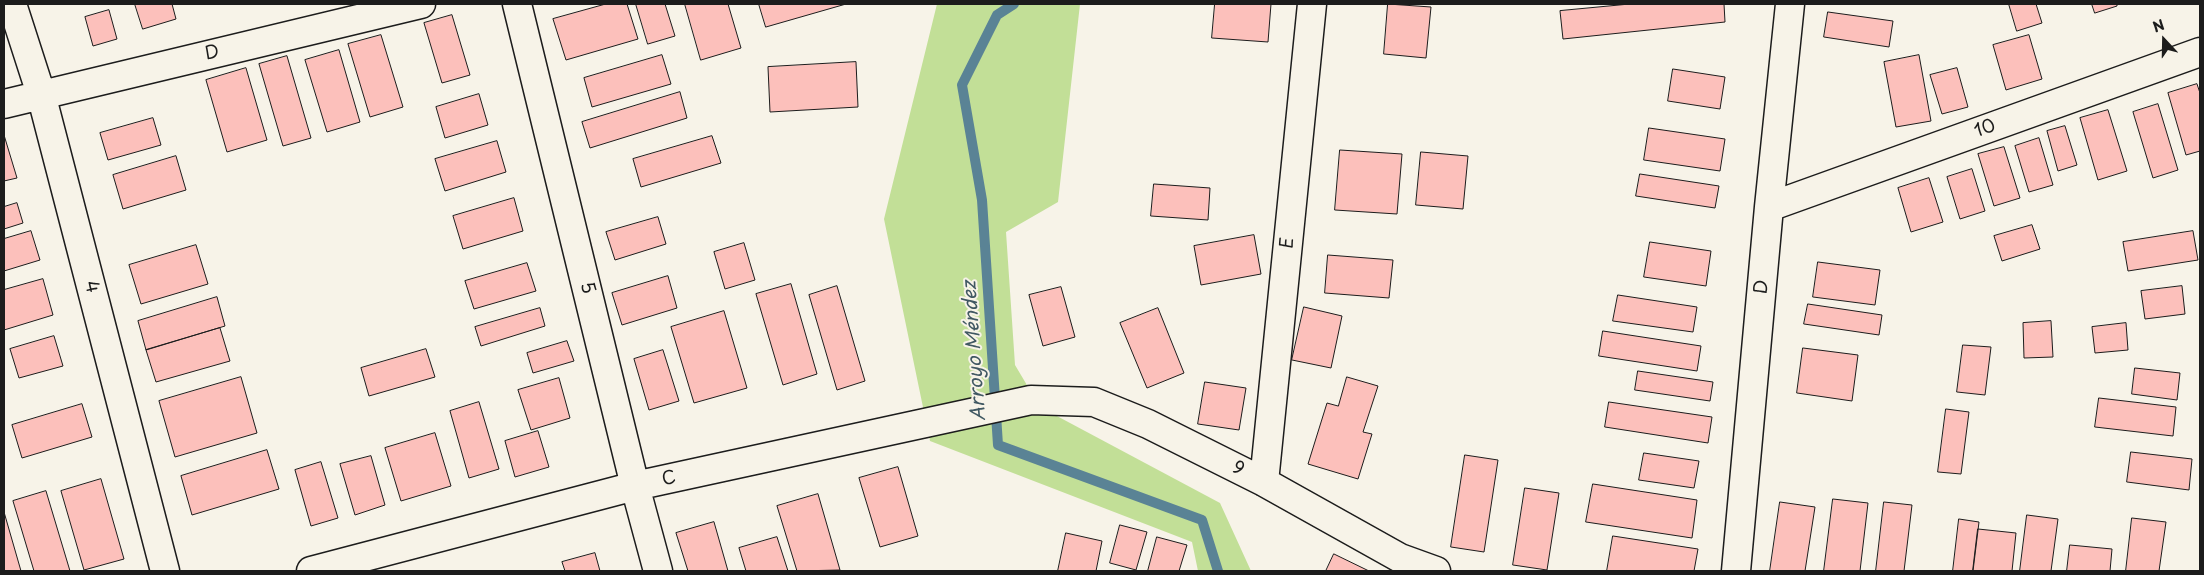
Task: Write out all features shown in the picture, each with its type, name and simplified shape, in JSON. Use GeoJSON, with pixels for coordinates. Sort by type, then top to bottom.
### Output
{"type":"FeatureCollection","features":[{"type":"Feature","properties":{"kind":"street","name":"4"},"geometry":{"type":"LineString","coordinates":[[12,4],[41,94],[164,571]]}},
{"type":"Feature","properties":{"kind":"street","name":"D"},"geometry":{"type":"LineString","coordinates":[[4,104],[421,4]]}},
{"type":"Feature","properties":{"kind":"street","name":"5"},"geometry":{"type":"LineString","coordinates":[[518,4],[635,486],[658,571]]}},
{"type":"Feature","properties":{"kind":"street","name":"E"},"geometry":{"type":"LineString","coordinates":[[1264,482],[1312,4]]}},
{"type":"Feature","properties":{"kind":"street","name":"D"},"geometry":{"type":"LineString","coordinates":[[1736,571],[1769,207],[1790,4]]}},
{"type":"Feature","properties":{"kind":"street","name":"10"},"geometry":{"type":"LineString","coordinates":[[1769,207],[2200,52]]}},
{"type":"Feature","properties":{"kind":"street","name":"C"},"geometry":{"type":"LineString","coordinates":[[311,571],[635,486],[1031,400]]}},
{"type":"Feature","properties":{"kind":"street","name":"9"},"geometry":{"type":"LineString","coordinates":[[1031,400],[1094,402],[1148,424],[1264,482],[1400,558],[1436,571]]}},
{"type":"Feature","properties":{"kind":"green space"},"geometry":{"type":"Polygon","coordinates":[[[937,4],[1080,4],[1058,202],[1006,232],[1015,365],[1040,407],[1220,503],[1251,571],[1198,571],[1192,542],[930,441],[884,219],[937,4]]]}},
{"type":"Feature","properties":{"kind":"building"},"geometry":{"type":"Polygon","coordinates":[[[135,4],[172,4],[176,19],[143,29],[135,4]]]}},
{"type":"Feature","properties":{"kind":"building"},"geometry":{"type":"Polygon","coordinates":[[[606,4],[627,4],[638,39],[566,60],[553,19],[606,4]]]}},
{"type":"Feature","properties":{"kind":"building"},"geometry":{"type":"Polygon","coordinates":[[[636,4],[665,4],[675,36],[648,44],[636,4]]]}},
{"type":"Feature","properties":{"kind":"building"},"geometry":{"type":"Polygon","coordinates":[[[685,4],[728,4],[741,48],[701,60],[685,4]]]}},
{"type":"Feature","properties":{"kind":"building"},"geometry":{"type":"Polygon","coordinates":[[[759,4],[846,4],[766,27],[759,4]]]}},
{"type":"Feature","properties":{"kind":"building"},"geometry":{"type":"Polygon","coordinates":[[[1215,4],[1271,4],[1268,42],[1212,38],[1215,4]]]}},
{"type":"Feature","properties":{"kind":"building"},"geometry":{"type":"Polygon","coordinates":[[[1388,4],[1431,7],[1426,58],[1384,54],[1388,4]]]}},
{"type":"Feature","properties":{"kind":"building"},"geometry":{"type":"Polygon","coordinates":[[[1630,4],[1724,4],[1725,22],[1563,39],[1560,11],[1630,4]]]}},
{"type":"Feature","properties":{"kind":"building"},"geometry":{"type":"Polygon","coordinates":[[[2009,4],[2036,4],[2042,23],[2017,31],[2009,4]]]}},
{"type":"Feature","properties":{"kind":"building"},"geometry":{"type":"Polygon","coordinates":[[[2092,4],[2117,4],[2117,6],[2095,13],[2092,4]]]}},
{"type":"Feature","properties":{"kind":"building"},"geometry":{"type":"Polygon","coordinates":[[[109,10],[117,39],[93,46],[85,17],[109,10]]]}},
{"type":"Feature","properties":{"kind":"building"},"geometry":{"type":"Polygon","coordinates":[[[1828,12],[1893,21],[1889,47],[1824,37],[1828,12]]]}},
{"type":"Feature","properties":{"kind":"building"},"geometry":{"type":"Polygon","coordinates":[[[452,15],[470,75],[442,83],[424,23],[452,15]]]}},
{"type":"Feature","properties":{"kind":"building"},"geometry":{"type":"Polygon","coordinates":[[[381,35],[403,107],[370,117],[348,44],[381,35]]]}},
{"type":"Feature","properties":{"kind":"building"},"geometry":{"type":"Polygon","coordinates":[[[2029,35],[2042,79],[2006,90],[1993,45],[2029,35]]]}},
{"type":"Feature","properties":{"kind":"building"},"geometry":{"type":"Polygon","coordinates":[[[339,50],[360,122],[327,132],[305,60],[339,50]]]}},
{"type":"Feature","properties":{"kind":"building"},"geometry":{"type":"Polygon","coordinates":[[[662,55],[671,84],[592,107],[584,78],[662,55]]]}},
{"type":"Feature","properties":{"kind":"building"},"geometry":{"type":"Polygon","coordinates":[[[1919,55],[1931,121],[1896,127],[1884,62],[1919,55]]]}},
{"type":"Feature","properties":{"kind":"building"},"geometry":{"type":"Polygon","coordinates":[[[287,56],[311,138],[283,146],[259,64],[287,56]]]}},
{"type":"Feature","properties":{"kind":"building"},"geometry":{"type":"Polygon","coordinates":[[[856,62],[858,107],[770,112],[768,67],[856,62]]]}},
{"type":"Feature","properties":{"kind":"building"},"geometry":{"type":"Polygon","coordinates":[[[246,68],[267,140],[227,152],[206,80],[246,68]]]}},
{"type":"Feature","properties":{"kind":"building"},"geometry":{"type":"Polygon","coordinates":[[[1957,68],[1968,107],[1942,114],[1930,75],[1957,68]]]}},
{"type":"Feature","properties":{"kind":"building"},"geometry":{"type":"Polygon","coordinates":[[[1673,69],[1725,77],[1720,109],[1668,101],[1673,69]]]}},
{"type":"Feature","properties":{"kind":"building"},"geometry":{"type":"Polygon","coordinates":[[[2197,84],[2200,93],[2200,151],[2186,155],[2168,93],[2197,84]]]}},
{"type":"Feature","properties":{"kind":"building"},"geometry":{"type":"Polygon","coordinates":[[[680,92],[687,118],[590,148],[582,122],[680,92]]]}},
{"type":"Feature","properties":{"kind":"building"},"geometry":{"type":"Polygon","coordinates":[[[479,94],[488,125],[445,138],[436,107],[479,94]]]}},
{"type":"Feature","properties":{"kind":"building"},"geometry":{"type":"Polygon","coordinates":[[[2158,104],[2178,170],[2153,178],[2133,112],[2158,104]]]}},
{"type":"Feature","properties":{"kind":"building"},"geometry":{"type":"Polygon","coordinates":[[[2108,110],[2127,171],[2098,180],[2080,118],[2108,110]]]}},
{"type":"Feature","properties":{"kind":"building"},"geometry":{"type":"Polygon","coordinates":[[[153,118],[161,145],[108,160],[100,133],[153,118]]]}},
{"type":"Feature","properties":{"kind":"building"},"geometry":{"type":"Polygon","coordinates":[[[2065,126],[2077,165],[2058,171],[2047,131],[2065,126]]]}},
{"type":"Feature","properties":{"kind":"building"},"geometry":{"type":"Polygon","coordinates":[[[1649,128],[1725,139],[1720,171],[1644,160],[1649,128]]]}},
{"type":"Feature","properties":{"kind":"building"},"geometry":{"type":"Polygon","coordinates":[[[4,135],[17,178],[4,181],[4,135]]]}},
{"type":"Feature","properties":{"kind":"building"},"geometry":{"type":"Polygon","coordinates":[[[712,136],[721,163],[641,187],[633,159],[712,136]]]}},
{"type":"Feature","properties":{"kind":"building"},"geometry":{"type":"Polygon","coordinates":[[[2039,138],[2053,185],[2029,192],[2015,146],[2039,138]]]}},
{"type":"Feature","properties":{"kind":"building"},"geometry":{"type":"Polygon","coordinates":[[[497,141],[506,172],[445,191],[435,159],[497,141]]]}},
{"type":"Feature","properties":{"kind":"building"},"geometry":{"type":"Polygon","coordinates":[[[2004,147],[2020,198],[1994,206],[1978,154],[2004,147]]]}},
{"type":"Feature","properties":{"kind":"building"},"geometry":{"type":"Polygon","coordinates":[[[1340,150],[1402,154],[1397,214],[1335,210],[1340,150]]]}},
{"type":"Feature","properties":{"kind":"building"},"geometry":{"type":"Polygon","coordinates":[[[1421,152],[1468,156],[1463,209],[1416,205],[1421,152]]]}},
{"type":"Feature","properties":{"kind":"building"},"geometry":{"type":"Polygon","coordinates":[[[176,156],[186,190],[123,209],[113,175],[176,156]]]}},
{"type":"Feature","properties":{"kind":"building"},"geometry":{"type":"Polygon","coordinates":[[[1972,169],[1985,211],[1960,219],[1947,177],[1972,169]]]}},
{"type":"Feature","properties":{"kind":"building"},"geometry":{"type":"Polygon","coordinates":[[[1640,174],[1719,186],[1715,208],[1636,196],[1640,174]]]}},
{"type":"Feature","properties":{"kind":"building"},"geometry":{"type":"Polygon","coordinates":[[[1929,178],[1943,222],[1911,232],[1898,188],[1929,178]]]}},
{"type":"Feature","properties":{"kind":"building"},"geometry":{"type":"Polygon","coordinates":[[[1154,184],[1210,188],[1208,220],[1151,216],[1154,184]]]}},
{"type":"Feature","properties":{"kind":"building"},"geometry":{"type":"Polygon","coordinates":[[[514,198],[523,231],[463,249],[453,216],[514,198]]]}},
{"type":"Feature","properties":{"kind":"building"},"geometry":{"type":"Polygon","coordinates":[[[17,203],[23,223],[4,229],[4,207],[17,203]]]}},
{"type":"Feature","properties":{"kind":"building"},"geometry":{"type":"Polygon","coordinates":[[[658,217],[666,244],[615,260],[606,232],[658,217]]]}},
{"type":"Feature","properties":{"kind":"building"},"geometry":{"type":"Polygon","coordinates":[[[2032,225],[2040,249],[2002,261],[1994,236],[2032,225]]]}},
{"type":"Feature","properties":{"kind":"building"},"geometry":{"type":"Polygon","coordinates":[[[31,231],[40,260],[4,271],[4,239],[31,231]]]}},
{"type":"Feature","properties":{"kind":"building"},"geometry":{"type":"Polygon","coordinates":[[[2193,231],[2198,260],[2128,271],[2123,242],[2193,231]]]}},
{"type":"Feature","properties":{"kind":"building"},"geometry":{"type":"Polygon","coordinates":[[[1254,235],[1261,274],[1201,285],[1194,246],[1254,235]]]}},
{"type":"Feature","properties":{"kind":"building"},"geometry":{"type":"Polygon","coordinates":[[[1650,242],[1711,251],[1706,286],[1644,277],[1650,242]]]}},
{"type":"Feature","properties":{"kind":"building"},"geometry":{"type":"Polygon","coordinates":[[[744,243],[755,280],[725,289],[714,252],[744,243]]]}},
{"type":"Feature","properties":{"kind":"building"},"geometry":{"type":"Polygon","coordinates":[[[196,245],[208,284],[141,304],[129,265],[196,245]]]}},
{"type":"Feature","properties":{"kind":"building"},"geometry":{"type":"Polygon","coordinates":[[[1328,255],[1393,260],[1389,298],[1325,293],[1328,255]]]}},
{"type":"Feature","properties":{"kind":"building"},"geometry":{"type":"Polygon","coordinates":[[[1818,262],[1880,270],[1875,305],[1813,297],[1818,262]]]}},
{"type":"Feature","properties":{"kind":"building"},"geometry":{"type":"Polygon","coordinates":[[[527,263],[536,291],[474,309],[465,281],[527,263]]]}},
{"type":"Feature","properties":{"kind":"building"},"geometry":{"type":"Polygon","coordinates":[[[668,276],[677,308],[622,325],[612,293],[668,276]]]}},
{"type":"Feature","properties":{"kind":"building"},"geometry":{"type":"Polygon","coordinates":[[[43,279],[53,315],[4,330],[4,290],[43,279]]]}},
{"type":"Feature","properties":{"kind":"building"},"geometry":{"type":"Polygon","coordinates":[[[791,284],[817,374],[783,385],[756,294],[791,284]]]}},
{"type":"Feature","properties":{"kind":"building"},"geometry":{"type":"Polygon","coordinates":[[[837,286],[865,381],[837,390],[809,295],[837,286]]]}},
{"type":"Feature","properties":{"kind":"building"},"geometry":{"type":"Polygon","coordinates":[[[2182,286],[2185,314],[2145,319],[2141,291],[2182,286]]]}},
{"type":"Feature","properties":{"kind":"building"},"geometry":{"type":"Polygon","coordinates":[[[1061,287],[1075,337],[1043,346],[1029,295],[1061,287]]]}},
{"type":"Feature","properties":{"kind":"building"},"geometry":{"type":"Polygon","coordinates":[[[1618,295],[1697,307],[1693,332],[1613,321],[1618,295]]]}},
{"type":"Feature","properties":{"kind":"building"},"geometry":{"type":"Polygon","coordinates":[[[217,297],[225,326],[146,350],[138,321],[217,297]]]}},
{"type":"Feature","properties":{"kind":"building"},"geometry":{"type":"Polygon","coordinates":[[[1808,304],[1882,315],[1879,335],[1804,324],[1808,304]]]}},
{"type":"Feature","properties":{"kind":"building"},"geometry":{"type":"Polygon","coordinates":[[[1304,307],[1342,316],[1331,368],[1292,360],[1304,307]]]}},
{"type":"Feature","properties":{"kind":"building"},"geometry":{"type":"Polygon","coordinates":[[[540,308],[545,326],[481,346],[475,327],[540,308]]]}},
{"type":"Feature","properties":{"kind":"building"},"geometry":{"type":"Polygon","coordinates":[[[1158,308],[1184,373],[1147,388],[1120,323],[1158,308]]]}},
{"type":"Feature","properties":{"kind":"building"},"geometry":{"type":"Polygon","coordinates":[[[724,311],[747,388],[694,403],[671,327],[724,311]]]}},
{"type":"Feature","properties":{"kind":"building"},"geometry":{"type":"Polygon","coordinates":[[[2051,321],[2053,357],[2024,358],[2023,323],[2051,321]]]}},
{"type":"Feature","properties":{"kind":"building"},"geometry":{"type":"Polygon","coordinates":[[[2126,323],[2128,350],[2095,353],[2092,327],[2126,323]]]}},
{"type":"Feature","properties":{"kind":"building"},"geometry":{"type":"Polygon","coordinates":[[[220,328],[230,361],[156,382],[146,350],[220,328]]]}},
{"type":"Feature","properties":{"kind":"building"},"geometry":{"type":"Polygon","coordinates":[[[1603,331],[1701,346],[1697,371],[1599,356],[1603,331]]]}},
{"type":"Feature","properties":{"kind":"building"},"geometry":{"type":"Polygon","coordinates":[[[54,336],[63,366],[19,378],[10,349],[54,336]]]}},
{"type":"Feature","properties":{"kind":"building"},"geometry":{"type":"Polygon","coordinates":[[[567,341],[574,361],[533,373],[527,353],[567,341]]]}},
{"type":"Feature","properties":{"kind":"building"},"geometry":{"type":"Polygon","coordinates":[[[1963,345],[1991,347],[1985,395],[1957,392],[1963,345]]]}},
{"type":"Feature","properties":{"kind":"building"},"geometry":{"type":"Polygon","coordinates":[[[1803,348],[1858,355],[1852,401],[1797,393],[1803,348]]]}},
{"type":"Feature","properties":{"kind":"building"},"geometry":{"type":"Polygon","coordinates":[[[426,349],[435,377],[369,396],[361,368],[426,349]]]}},
{"type":"Feature","properties":{"kind":"building"},"geometry":{"type":"Polygon","coordinates":[[[663,350],[679,401],[649,410],[634,359],[663,350]]]}},
{"type":"Feature","properties":{"kind":"building"},"geometry":{"type":"Polygon","coordinates":[[[2135,368],[2180,373],[2177,400],[2132,394],[2135,368]]]}},
{"type":"Feature","properties":{"kind":"building"},"geometry":{"type":"Polygon","coordinates":[[[1638,371],[1713,382],[1710,401],[1635,390],[1638,371]]]}},
{"type":"Feature","properties":{"kind":"building"},"geometry":{"type":"Polygon","coordinates":[[[241,377],[257,433],[175,457],[159,401],[241,377]]]}},
{"type":"Feature","properties":{"kind":"building"},"geometry":{"type":"Polygon","coordinates":[[[1347,377],[1378,386],[1363,432],[1372,434],[1358,479],[1308,464],[1327,403],[1338,406],[1347,377]]]}},
{"type":"Feature","properties":{"kind":"building"},"geometry":{"type":"Polygon","coordinates":[[[559,378],[570,418],[531,430],[518,390],[559,378]]]}},
{"type":"Feature","properties":{"kind":"building"},"geometry":{"type":"Polygon","coordinates":[[[1205,382],[1246,388],[1239,430],[1198,424],[1205,382]]]}},
{"type":"Feature","properties":{"kind":"building"},"geometry":{"type":"Polygon","coordinates":[[[2099,398],[2176,407],[2173,436],[2095,427],[2099,398]]]}},
{"type":"Feature","properties":{"kind":"building"},"geometry":{"type":"Polygon","coordinates":[[[479,402],[499,469],[469,478],[450,411],[479,402]]]}},
{"type":"Feature","properties":{"kind":"building"},"geometry":{"type":"Polygon","coordinates":[[[1609,402],[1712,417],[1708,443],[1605,427],[1609,402]]]}},
{"type":"Feature","properties":{"kind":"building"},"geometry":{"type":"Polygon","coordinates":[[[82,404],[92,437],[22,458],[12,425],[82,404]]]}},
{"type":"Feature","properties":{"kind":"building"},"geometry":{"type":"Polygon","coordinates":[[[1946,409],[1969,412],[1961,474],[1938,472],[1946,409]]]}},
{"type":"Feature","properties":{"kind":"building"},"geometry":{"type":"Polygon","coordinates":[[[538,431],[549,467],[515,477],[505,441],[538,431]]]}},
{"type":"Feature","properties":{"kind":"building"},"geometry":{"type":"Polygon","coordinates":[[[435,433],[451,486],[401,501],[385,448],[435,433]]]}},
{"type":"Feature","properties":{"kind":"building"},"geometry":{"type":"Polygon","coordinates":[[[267,450],[279,489],[192,515],[181,476],[267,450]]]}},
{"type":"Feature","properties":{"kind":"building"},"geometry":{"type":"Polygon","coordinates":[[[2131,452],[2192,459],[2189,490],[2127,482],[2131,452]]]}},
{"type":"Feature","properties":{"kind":"building"},"geometry":{"type":"Polygon","coordinates":[[[1644,453],[1699,461],[1694,488],[1639,480],[1644,453]]]}},
{"type":"Feature","properties":{"kind":"building"},"geometry":{"type":"Polygon","coordinates":[[[1465,455],[1498,460],[1484,552],[1451,547],[1465,455]]]}},
{"type":"Feature","properties":{"kind":"building"},"geometry":{"type":"Polygon","coordinates":[[[371,456],[385,505],[355,515],[340,464],[371,456]]]}},
{"type":"Feature","properties":{"kind":"building"},"geometry":{"type":"Polygon","coordinates":[[[321,462],[338,518],[311,526],[295,470],[321,462]]]}},
{"type":"Feature","properties":{"kind":"building"},"geometry":{"type":"Polygon","coordinates":[[[898,467],[918,536],[880,547],[859,478],[898,467]]]}},
{"type":"Feature","properties":{"kind":"building"},"geometry":{"type":"Polygon","coordinates":[[[101,479],[124,559],[84,570],[61,491],[101,479]]]}},
{"type":"Feature","properties":{"kind":"building"},"geometry":{"type":"Polygon","coordinates":[[[1593,484],[1697,500],[1692,538],[1586,522],[1593,484]]]}},
{"type":"Feature","properties":{"kind":"building"},"geometry":{"type":"Polygon","coordinates":[[[1525,488],[1559,493],[1547,570],[1513,565],[1525,488]]]}},
{"type":"Feature","properties":{"kind":"building"},"geometry":{"type":"Polygon","coordinates":[[[46,491],[70,571],[34,571],[13,501],[46,491]]]}},
{"type":"Feature","properties":{"kind":"building"},"geometry":{"type":"Polygon","coordinates":[[[818,494],[840,570],[797,571],[777,506],[818,494]]]}},
{"type":"Feature","properties":{"kind":"building"},"geometry":{"type":"Polygon","coordinates":[[[1833,499],[1868,503],[1860,571],[1824,571],[1833,499]]]}},
{"type":"Feature","properties":{"kind":"building"},"geometry":{"type":"Polygon","coordinates":[[[1780,502],[1815,507],[1805,571],[1770,571],[1780,502]]]}},
{"type":"Feature","properties":{"kind":"building"},"geometry":{"type":"Polygon","coordinates":[[[1884,502],[1912,505],[1904,571],[1876,571],[1884,502]]]}},
{"type":"Feature","properties":{"kind":"building"},"geometry":{"type":"Polygon","coordinates":[[[4,512],[21,571],[4,571],[4,512]]]}},
{"type":"Feature","properties":{"kind":"building"},"geometry":{"type":"Polygon","coordinates":[[[2027,515],[2058,519],[2051,571],[2020,571],[2027,515]]]}},
{"type":"Feature","properties":{"kind":"building"},"geometry":{"type":"Polygon","coordinates":[[[2132,518],[2166,522],[2159,571],[2126,571],[2132,518]]]}},
{"type":"Feature","properties":{"kind":"building"},"geometry":{"type":"Polygon","coordinates":[[[1959,519],[1979,522],[1973,571],[1953,571],[1959,519]]]}},
{"type":"Feature","properties":{"kind":"building"},"geometry":{"type":"Polygon","coordinates":[[[714,522],[728,571],[688,571],[676,533],[714,522]]]}},
{"type":"Feature","properties":{"kind":"building"},"geometry":{"type":"Polygon","coordinates":[[[1120,525],[1147,532],[1136,570],[1110,563],[1120,525]]]}},
{"type":"Feature","properties":{"kind":"building"},"geometry":{"type":"Polygon","coordinates":[[[1978,529],[2016,533],[2012,571],[1973,571],[1978,529]]]}},
{"type":"Feature","properties":{"kind":"building"},"geometry":{"type":"Polygon","coordinates":[[[1066,533],[1102,541],[1096,571],[1058,571],[1066,533]]]}},
{"type":"Feature","properties":{"kind":"building"},"geometry":{"type":"Polygon","coordinates":[[[1613,536],[1698,549],[1694,571],[1607,571],[1613,536]]]}},
{"type":"Feature","properties":{"kind":"building"},"geometry":{"type":"Polygon","coordinates":[[[777,537],[788,571],[746,571],[739,548],[777,537]]]}},
{"type":"Feature","properties":{"kind":"building"},"geometry":{"type":"Polygon","coordinates":[[[1157,537],[1187,545],[1179,571],[1148,571],[1157,537]]]}},
{"type":"Feature","properties":{"kind":"building"},"geometry":{"type":"Polygon","coordinates":[[[2070,545],[2112,549],[2110,571],[2067,571],[2070,545]]]}},
{"type":"Feature","properties":{"kind":"building"},"geometry":{"type":"Polygon","coordinates":[[[595,553],[600,571],[565,571],[562,562],[595,553]]]}},
{"type":"Feature","properties":{"kind":"building"},"geometry":{"type":"Polygon","coordinates":[[[1334,554],[1369,571],[1326,571],[1334,554]]]}},
{"type":"Feature","properties":{"kind":"waterway","name":"Arroyo Méndez"},"geometry":{"type":"LineString","coordinates":[[1014,4],[997,15],[962,85],[982,200],[998,445],[1202,520],[1218,571]]}}]}
